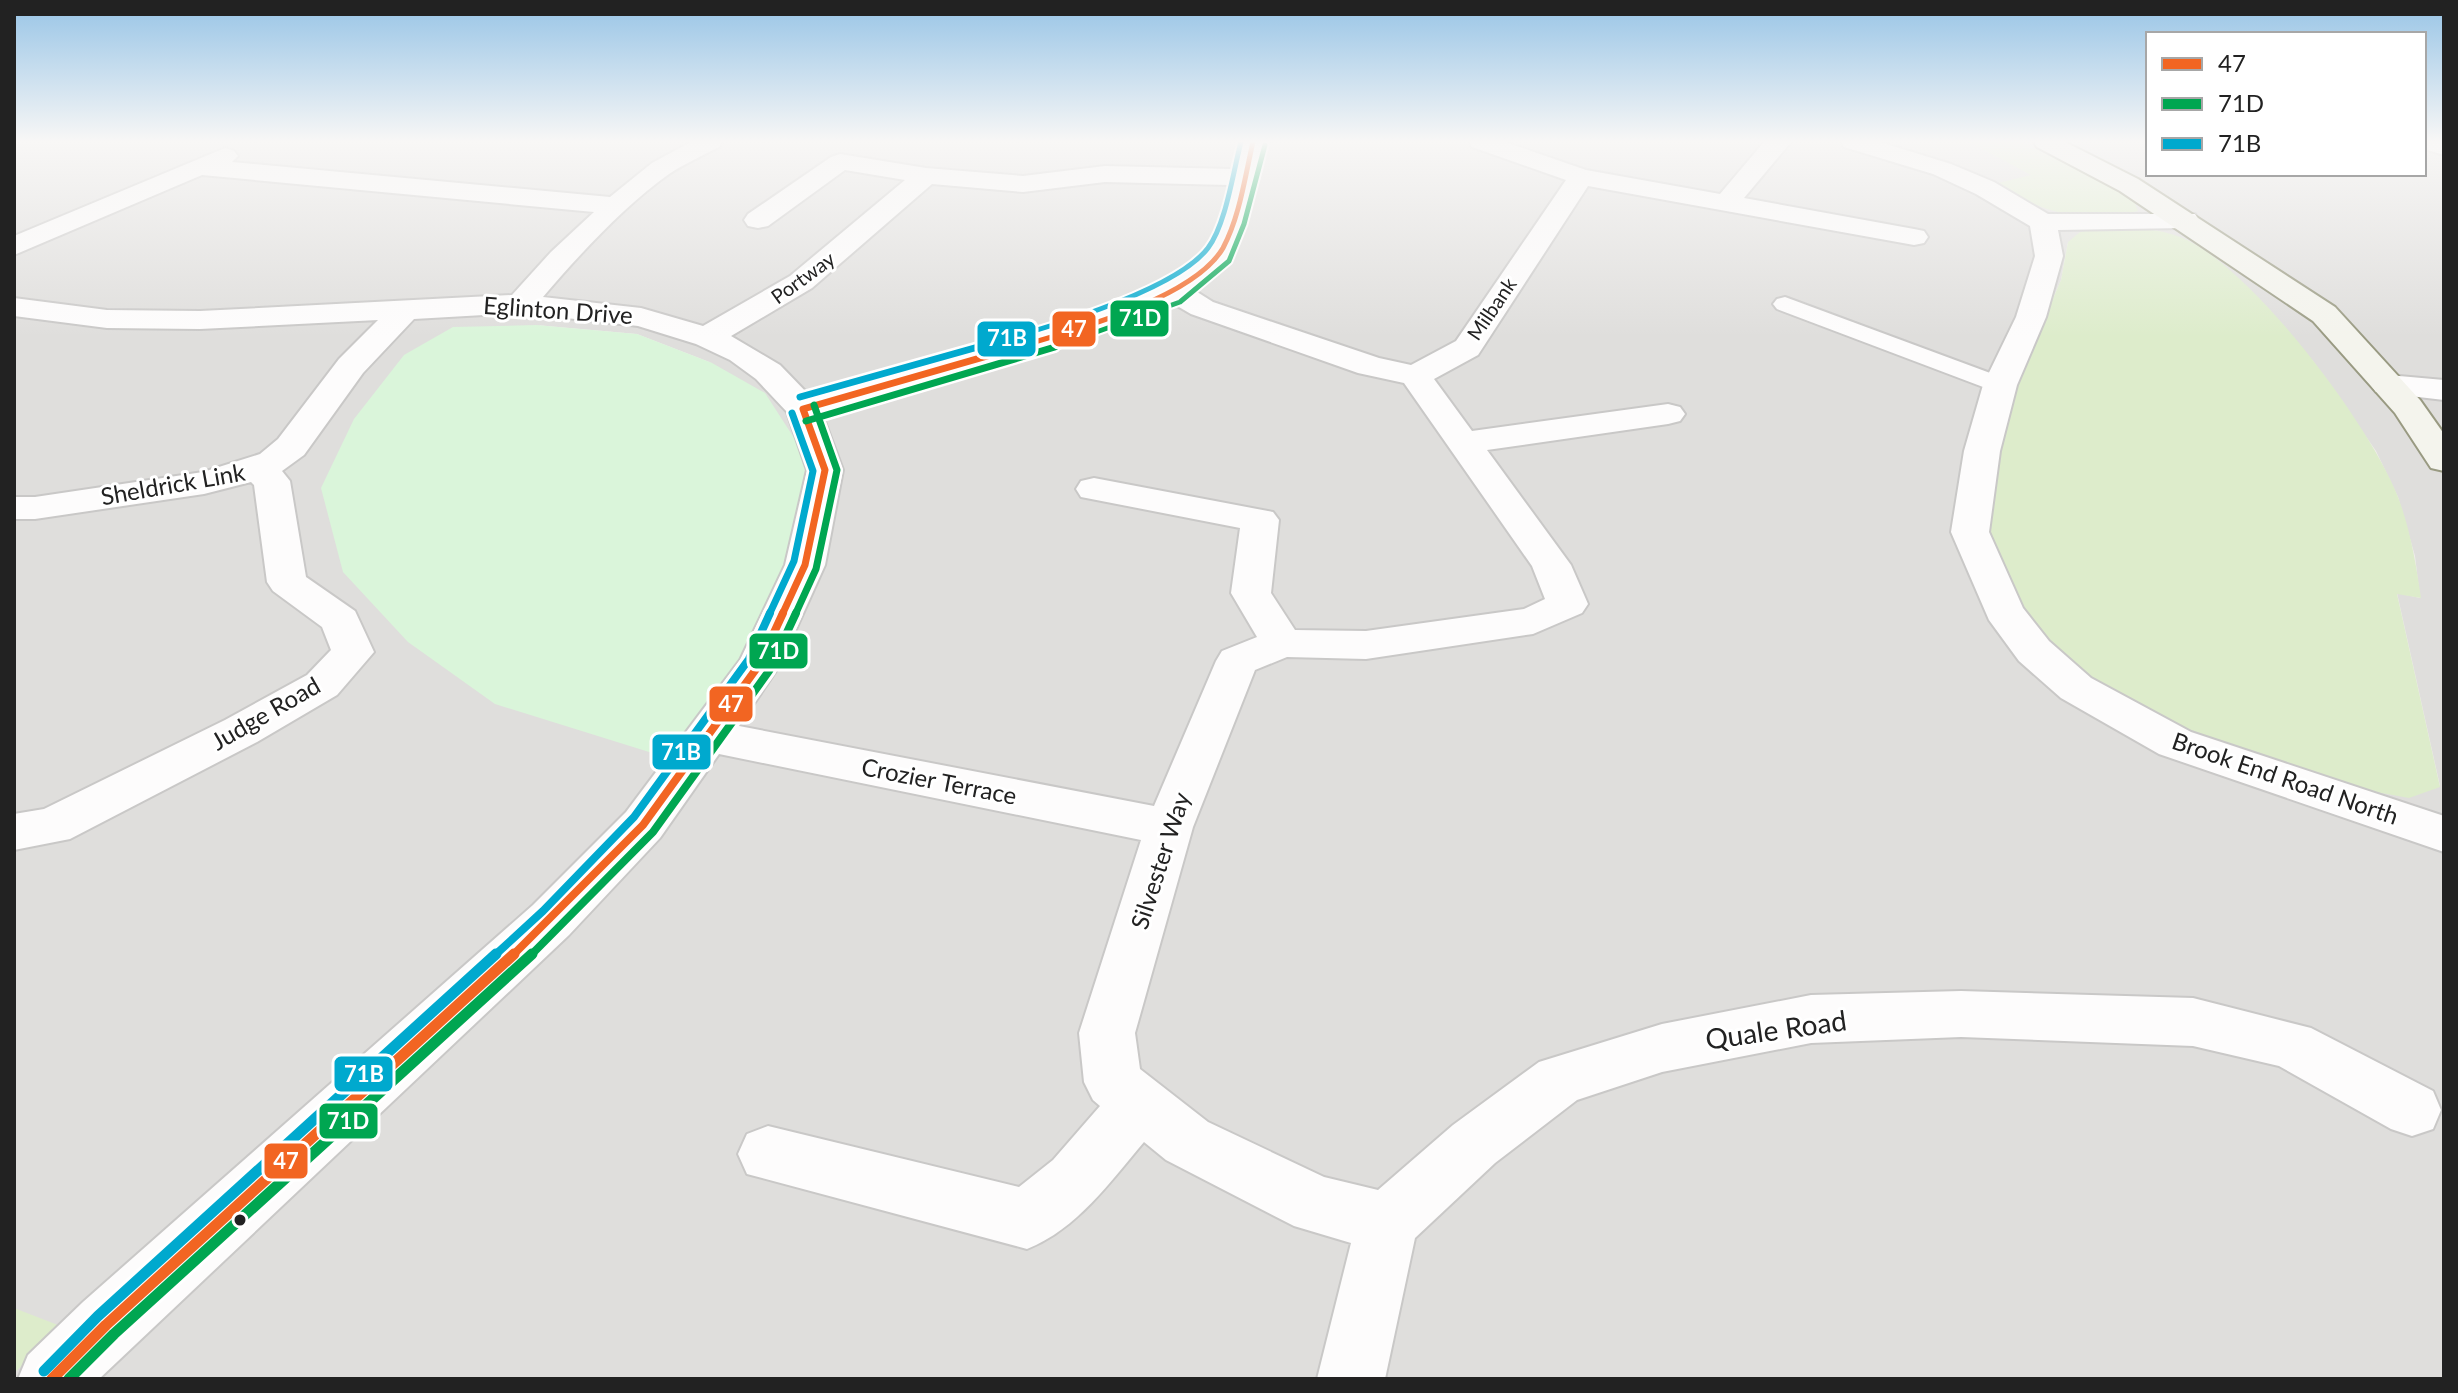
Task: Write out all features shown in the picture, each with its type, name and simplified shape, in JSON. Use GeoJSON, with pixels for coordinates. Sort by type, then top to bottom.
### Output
{"type":"FeatureCollection","features":[{"type":"Feature","properties":{"kind":"street"},"geometry":{"type":"LineString","coordinates":[[14,246],[105,207]]}},
{"type":"Feature","properties":{"kind":"street"},"geometry":{"type":"LineString","coordinates":[[521,304],[561,258],[616,207]]}},
{"type":"Feature","properties":{"kind":"street"},"geometry":{"type":"LineString","coordinates":[[758,220],[776,207]]}},
{"type":"Feature","properties":{"kind":"street","name":"Portway"},"geometry":{"type":"LineString","coordinates":[[707,337],[801,282],[889,207]]}},
{"type":"Feature","properties":{"kind":"street"},"geometry":{"type":"LineString","coordinates":[[803,409],[998,354],[1124,312],[1174,291],[1218,255],[1236,207]]}},
{"type":"Feature","properties":{"kind":"street","name":"Milbank"},"geometry":{"type":"LineString","coordinates":[[1415,376],[1467,348],[1561,207]]}},
{"type":"Feature","properties":{"kind":"street"},"geometry":{"type":"LineString","coordinates":[[1749,207],[1914,237]]}},
{"type":"Feature","properties":{"kind":"street"},"geometry":{"type":"LineString","coordinates":[[2017,207],[2043,222],[2185,220]]}},
{"type":"Feature","properties":{"kind":"street"},"geometry":{"type":"LineString","coordinates":[[2164,207],[2324,314],[2408,407],[2444,460]]}},
{"type":"Feature","properties":{"kind":"street","name":"Brook End Road North"},"geometry":{"type":"LineString","coordinates":[[2043,222],[2049,256],[2031,317],[2000,385],[1982,451],[1970,532],[2004,611],[2034,651],[2076,688],[2175,743],[2444,834]]}},
{"type":"Feature","properties":{"kind":"street"},"geometry":{"type":"LineString","coordinates":[[1174,291],[1202,308],[1370,366],[1415,376]]}},
{"type":"Feature","properties":{"kind":"street","name":"Eglinton Drive"},"geometry":{"type":"LineString","coordinates":[[14,307],[107,319],[200,320],[521,304],[641,317],[707,337],[741,353],[768,372],[803,409],[825,470],[805,565],[759,665],[643,825],[551,920],[106,1325],[52,1379]]}},
{"type":"Feature","properties":{"kind":"street","name":"Sheldrick Link"},"geometry":{"type":"LineString","coordinates":[[14,508],[35,508],[204,483],[257,469],[291,447],[351,366],[405,310]]}},
{"type":"Feature","properties":{"kind":"street","name":"Silvester Way"},"geometry":{"type":"LineString","coordinates":[[1387,1222],[1316,1205],[1187,1141],[1113,1082],[1107,1033],[1169,827],[1237,661],[1282,643],[1366,645],[1533,621],[1568,604],[1551,565],[1415,376]]}},
{"type":"Feature","properties":{"kind":"street"},"geometry":{"type":"LineString","coordinates":[[2388,385],[2444,390]]}},
{"type":"Feature","properties":{"kind":"street"},"geometry":{"type":"LineString","coordinates":[[1463,443],[1668,414]]}},
{"type":"Feature","properties":{"kind":"street","name":"Judge Road"},"geometry":{"type":"LineString","coordinates":[[14,832],[53,826],[241,731],[322,685],[353,652],[340,620],[287,582],[272,481],[257,469]]}},
{"type":"Feature","properties":{"kind":"street"},"geometry":{"type":"LineString","coordinates":[[1094,489],[1260,520],[1251,593],[1282,643]]}},
{"type":"Feature","properties":{"kind":"street","name":"Crozier Terrace"},"geometry":{"type":"LineString","coordinates":[[709,736],[1169,827]]}},
{"type":"Feature","properties":{"kind":"street","name":"Quale Road"},"geometry":{"type":"LineString","coordinates":[[1387,1222],[1474,1144],[1559,1080],[1662,1048],[1811,1019],[1961,1014],[2193,1022],[2291,1045],[2412,1110]]}},
{"type":"Feature","properties":{"kind":"street"},"geometry":{"type":"LineString","coordinates":[[768,1154],[1027,1219],[1074,1180],[1139,1104]]}},
{"type":"Feature","properties":{"kind":"street"},"geometry":{"type":"LineString","coordinates":[[1351,1379],[1387,1222]]}},
{"type":"Feature","properties":{"kind":"lane"},"geometry":{"type":"LineString","coordinates":[[1785,304],[2000,385]]}},
{"type":"Feature","properties":{"kind":"shaded area"},"geometry":{"type":"Polygon","coordinates":[[[14,207],[2444,207],[2444,1379],[14,1379],[14,207]],[[2131,228],[2068,242],[2061,280],[2016,384],[2440,786],[2397,593],[2420,598],[2415,556],[2398,497],[2376,451],[2313,361],[2253,293],[2198,246],[2156,230],[2131,228]],[[536,325],[712,363],[637,334],[536,325]]]}},
{"type":"Feature","properties":{"kind":"green space"},"geometry":{"type":"Polygon","coordinates":[[[2041,207],[2136,207],[2138,211],[2098,217],[2041,207]]]}},
{"type":"Feature","properties":{"kind":"green space"},"geometry":{"type":"Polygon","coordinates":[[[2101,228],[2160,231],[2180,237],[2208,253],[2273,312],[2336,391],[2362,430],[2398,497],[2412,546],[2421,598],[2397,594],[2440,787],[2409,798],[2354,788],[2198,738],[2100,687],[2045,642],[2016,601],[1999,565],[1990,533],[1992,467],[2016,384],[2061,280],[2068,242],[2080,232],[2101,228]]]}},
{"type":"Feature","properties":{"kind":"green space"},"geometry":{"type":"Polygon","coordinates":[[[536,325],[637,334],[712,363],[765,393],[807,458],[811,515],[781,598],[678,761],[495,704],[408,642],[343,572],[321,488],[354,419],[404,355],[453,327],[536,325]]]}},
{"type":"Feature","properties":{"kind":"green space"},"geometry":{"type":"Polygon","coordinates":[[[14,1308],[63,1327],[14,1373],[14,1308]]]}},
{"type":"Feature","properties":{"kind":"transit line","name":"71B"},"geometry":{"type":"LineString","coordinates":[[800,397],[994,343],[1120,301],[1168,281],[1208,248],[1224,207]]}},
{"type":"Feature","properties":{"kind":"transit line","name":"47"},"geometry":{"type":"LineString","coordinates":[[803,409],[1059,334],[1122,313],[1163,295],[1216,257],[1238,207]]}},
{"type":"Feature","properties":{"kind":"transit line","name":"71D"},"geometry":{"type":"LineString","coordinates":[[806,421],[1002,365],[1128,323],[1180,302],[1229,261],[1249,207]]}},
{"type":"Feature","properties":{"kind":"transit line","name":"71D"},"geometry":{"type":"LineString","coordinates":[[69,1379],[114,1334],[559,929],[653,832],[769,671],[816,569],[837,470],[814,405]]}},
{"type":"Feature","properties":{"kind":"transit line","name":"47"},"geometry":{"type":"LineString","coordinates":[[52,1379],[106,1325],[551,920],[643,825],[759,665],[805,565],[825,470],[803,409]]}},
{"type":"Feature","properties":{"kind":"transit line","name":"71B"},"geometry":{"type":"LineString","coordinates":[[44,1371],[98,1316],[543,911],[634,817],[749,659],[794,561],[813,471],[792,413]]}}]}
